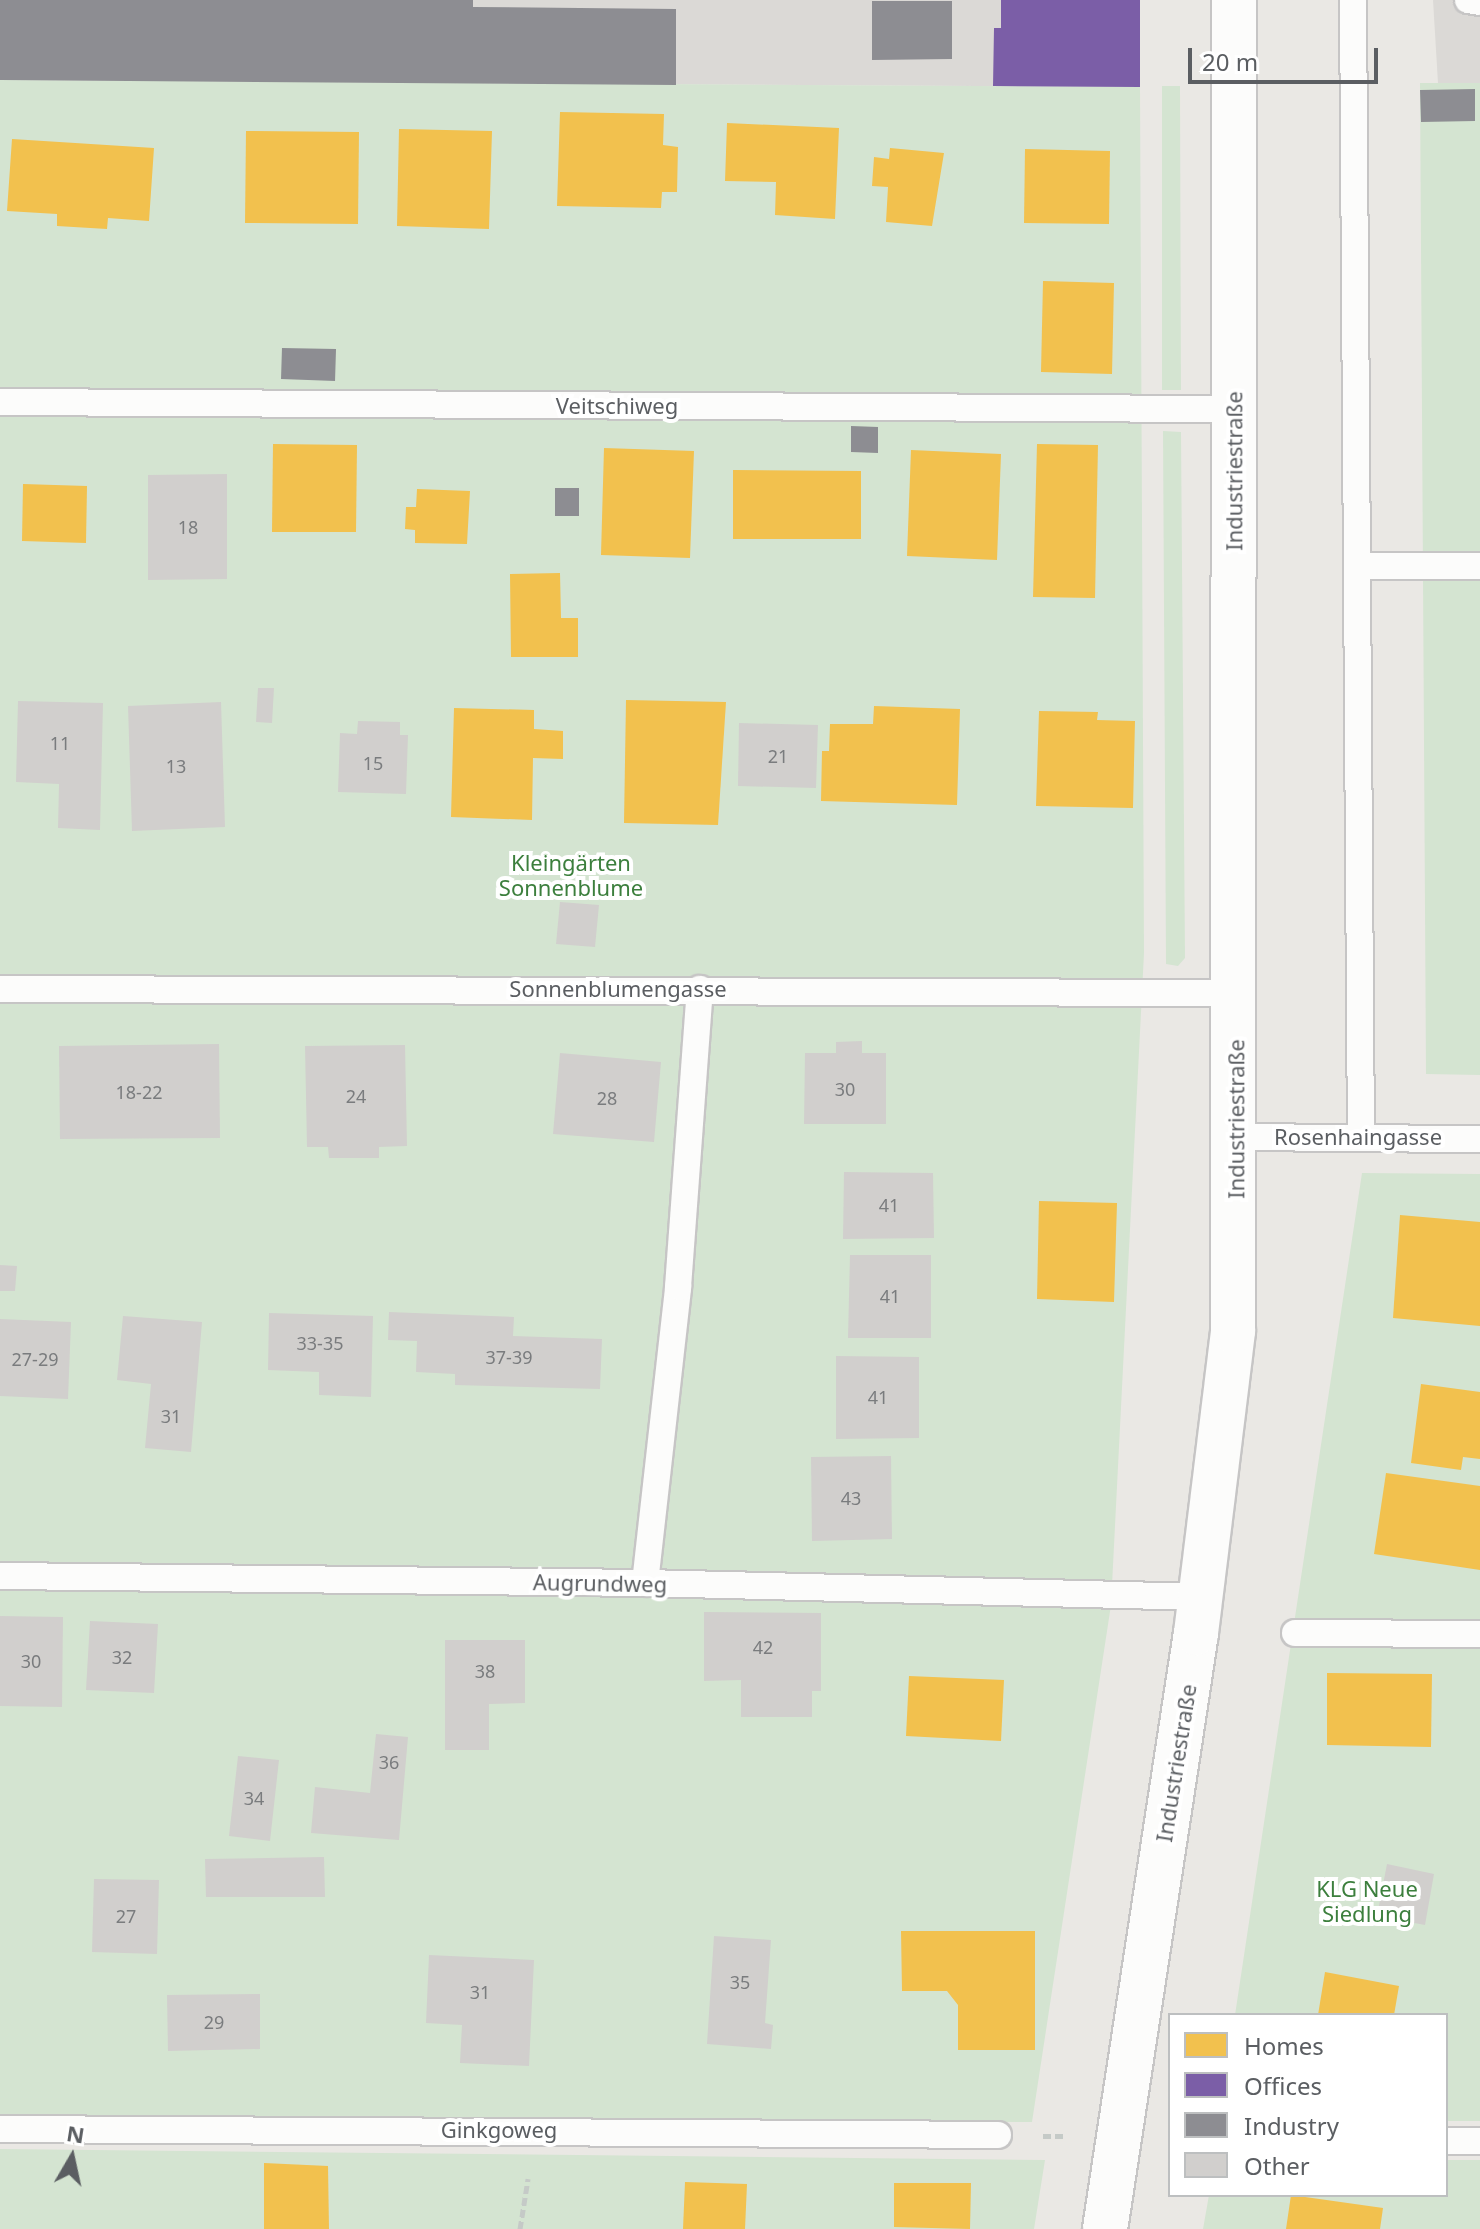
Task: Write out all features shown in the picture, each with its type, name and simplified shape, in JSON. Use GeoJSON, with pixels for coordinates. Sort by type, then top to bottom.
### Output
{"type":"FeatureCollection","features":[{"type":"Feature","properties":{"kind":"street","name":"Industriestraße"},"geometry":{"type":"LineString","coordinates":[[1105,2229],[1201,1597],[1233,1331],[1236,1137],[1234,0]]}},
{"type":"Feature","properties":{"kind":"lane"},"geometry":{"type":"LineString","coordinates":[[1353,0],[1361,1135]]}},
{"type":"Feature","properties":{"kind":"lane"},"geometry":{"type":"LineString","coordinates":[[1468,0],[1480,2]]}},
{"type":"Feature","properties":{"kind":"lane","name":"Veitschiweg"},"geometry":{"type":"LineString","coordinates":[[0,402],[1234,409]]}},
{"type":"Feature","properties":{"kind":"lane"},"geometry":{"type":"LineString","coordinates":[[1357,566],[1480,566]]}},
{"type":"Feature","properties":{"kind":"lane","name":"Sonnenblumengasse"},"geometry":{"type":"LineString","coordinates":[[0,989],[1236,993]]}},
{"type":"Feature","properties":{"kind":"lane"},"geometry":{"type":"LineString","coordinates":[[645,1583],[678,1287],[700,989]]}},
{"type":"Feature","properties":{"kind":"lane","name":"Rosenhaingasse"},"geometry":{"type":"LineString","coordinates":[[1236,1137],[1361,1135],[1480,1139]]}},
{"type":"Feature","properties":{"kind":"lane","name":"Augrundweg"},"geometry":{"type":"LineString","coordinates":[[0,1576],[645,1583],[1201,1597]]}},
{"type":"Feature","properties":{"kind":"lane"},"geometry":{"type":"LineString","coordinates":[[1295,1633],[1480,1634]]}},
{"type":"Feature","properties":{"kind":"lane","name":"Ginkgoweg"},"geometry":{"type":"LineString","coordinates":[[0,2129],[998,2135]]}},
{"type":"Feature","properties":{"kind":"lane"},"geometry":{"type":"LineString","coordinates":[[1448,2141],[1480,2141]]}},
{"type":"Feature","properties":{"kind":"shaded area"},"geometry":{"type":"Polygon","coordinates":[[[0,0],[1140,0],[1140,87],[0,80],[0,0]]]}},
{"type":"Feature","properties":{"kind":"shaded area"},"geometry":{"type":"Polygon","coordinates":[[[1433,0],[1480,0],[1480,83],[1438,83],[1433,0]]]}},
{"type":"Feature","properties":{"kind":"green space","name":"Kleingärten Sonnenblume"},"geometry":{"type":"Polygon","coordinates":[[[0,80],[1140,87],[1144,953],[1111,1605],[1032,2122],[0,2115],[0,80]]]}},
{"type":"Feature","properties":{"kind":"green space"},"geometry":{"type":"Polygon","coordinates":[[[1420,83],[1480,83],[1480,1075],[1426,1074],[1420,83]]]}},
{"type":"Feature","properties":{"kind":"green space"},"geometry":{"type":"Polygon","coordinates":[[[1162,86],[1180,86],[1181,390],[1162,390],[1162,86]]]}},
{"type":"Feature","properties":{"kind":"green space"},"geometry":{"type":"Polygon","coordinates":[[[1163,431],[1181,432],[1185,958],[1178,966],[1166,964],[1163,431]]]}},
{"type":"Feature","properties":{"kind":"green space","name":"KLG Neue Siedlung"},"geometry":{"type":"Polygon","coordinates":[[[1362,1173],[1480,1174],[1480,2121],[1448,2121],[1448,2013],[1235,2013],[1362,1173]]]}},
{"type":"Feature","properties":{"kind":"green space"},"geometry":{"type":"Polygon","coordinates":[[[0,2149],[1045,2160],[1034,2229],[0,2229],[0,2149]]]}},
{"type":"Feature","properties":{"kind":"green space"},"geometry":{"type":"Polygon","coordinates":[[[1448,2160],[1480,2160],[1480,2229],[1203,2229],[1209,2197],[1448,2197],[1448,2160]]]}},
{"type":"Feature","properties":{"kind":"building: Homes"},"geometry":{"type":"Polygon","coordinates":[[[560,112],[664,114],[663,145],[678,147],[677,192],[662,192],[661,208],[557,206],[560,112]]]}},
{"type":"Feature","properties":{"kind":"building: Homes"},"geometry":{"type":"Polygon","coordinates":[[[727,123],[839,128],[835,219],[775,215],[776,182],[725,181],[727,123]]]}},
{"type":"Feature","properties":{"kind":"building: Homes"},"geometry":{"type":"Polygon","coordinates":[[[399,129],[492,131],[489,229],[397,226],[399,129]]]}},
{"type":"Feature","properties":{"kind":"building: Homes"},"geometry":{"type":"Polygon","coordinates":[[[246,131],[359,132],[358,224],[245,223],[246,131]]]}},
{"type":"Feature","properties":{"kind":"building: Homes"},"geometry":{"type":"Polygon","coordinates":[[[12,139],[154,148],[149,221],[108,218],[107,229],[57,226],[57,214],[7,211],[12,139]]]}},
{"type":"Feature","properties":{"kind":"building: Homes"},"geometry":{"type":"Polygon","coordinates":[[[890,148],[944,153],[932,226],[886,222],[888,187],[872,186],[874,157],[889,159],[890,148]]]}},
{"type":"Feature","properties":{"kind":"building: Homes"},"geometry":{"type":"Polygon","coordinates":[[[1025,149],[1110,151],[1109,224],[1024,223],[1025,149]]]}},
{"type":"Feature","properties":{"kind":"building: Homes"},"geometry":{"type":"Polygon","coordinates":[[[1043,281],[1114,283],[1112,374],[1041,372],[1043,281]]]}},
{"type":"Feature","properties":{"kind":"building: Homes"},"geometry":{"type":"Polygon","coordinates":[[[273,444],[357,445],[356,532],[272,532],[273,444]]]}},
{"type":"Feature","properties":{"kind":"building: Homes"},"geometry":{"type":"Polygon","coordinates":[[[1037,444],[1098,445],[1095,598],[1033,597],[1037,444]]]}},
{"type":"Feature","properties":{"kind":"building: Homes"},"geometry":{"type":"Polygon","coordinates":[[[604,448],[694,451],[690,558],[601,555],[604,448]]]}},
{"type":"Feature","properties":{"kind":"building: Homes"},"geometry":{"type":"Polygon","coordinates":[[[911,450],[1001,454],[997,560],[907,556],[911,450]]]}},
{"type":"Feature","properties":{"kind":"building: Homes"},"geometry":{"type":"Polygon","coordinates":[[[733,470],[861,471],[861,539],[733,539],[733,470]]]}},
{"type":"Feature","properties":{"kind":"building: Homes"},"geometry":{"type":"Polygon","coordinates":[[[23,484],[87,486],[86,543],[22,541],[23,484]]]}},
{"type":"Feature","properties":{"kind":"building: Homes"},"geometry":{"type":"Polygon","coordinates":[[[417,489],[470,491],[467,544],[415,543],[415,530],[405,529],[406,507],[416,507],[417,489]]]}},
{"type":"Feature","properties":{"kind":"building: Homes"},"geometry":{"type":"Polygon","coordinates":[[[560,573],[561,618],[578,618],[578,657],[511,657],[510,574],[560,573]]]}},
{"type":"Feature","properties":{"kind":"building: Homes"},"geometry":{"type":"Polygon","coordinates":[[[626,700],[726,702],[718,825],[624,823],[626,700]]]}},
{"type":"Feature","properties":{"kind":"building: Homes"},"geometry":{"type":"Polygon","coordinates":[[[874,706],[960,709],[957,805],[821,801],[822,751],[829,751],[830,724],[873,724],[874,706]]]}},
{"type":"Feature","properties":{"kind":"building: Homes"},"geometry":{"type":"Polygon","coordinates":[[[454,708],[534,710],[534,729],[563,731],[563,759],[533,758],[532,820],[451,817],[454,708]]]}},
{"type":"Feature","properties":{"kind":"building: Homes"},"geometry":{"type":"Polygon","coordinates":[[[1039,711],[1098,712],[1097,720],[1135,721],[1133,808],[1036,806],[1039,711]]]}},
{"type":"Feature","properties":{"kind":"building: Homes"},"geometry":{"type":"Polygon","coordinates":[[[1039,1201],[1117,1203],[1114,1302],[1037,1299],[1039,1201]]]}},
{"type":"Feature","properties":{"kind":"building: Homes"},"geometry":{"type":"Polygon","coordinates":[[[1400,1215],[1480,1222],[1480,1326],[1393,1318],[1400,1215]]]}},
{"type":"Feature","properties":{"kind":"building: Homes"},"geometry":{"type":"Polygon","coordinates":[[[1421,1384],[1480,1392],[1480,1459],[1463,1457],[1461,1470],[1411,1463],[1421,1384]]]}},
{"type":"Feature","properties":{"kind":"building: Homes"},"geometry":{"type":"Polygon","coordinates":[[[1386,1473],[1480,1486],[1480,1570],[1374,1554],[1386,1473]]]}},
{"type":"Feature","properties":{"kind":"building: Homes"},"geometry":{"type":"Polygon","coordinates":[[[1327,1673],[1432,1674],[1431,1747],[1327,1745],[1327,1673]]]}},
{"type":"Feature","properties":{"kind":"building: Homes"},"geometry":{"type":"Polygon","coordinates":[[[909,1676],[1004,1680],[1001,1741],[906,1736],[909,1676]]]}},
{"type":"Feature","properties":{"kind":"building: Homes"},"geometry":{"type":"Polygon","coordinates":[[[901,1931],[1035,1931],[1035,2050],[958,2050],[958,2005],[947,1991],[902,1991],[901,1931]]]}},
{"type":"Feature","properties":{"kind":"building: Homes"},"geometry":{"type":"Polygon","coordinates":[[[1325,1972],[1399,1986],[1394,2013],[1318,2013],[1325,1972]]]}},
{"type":"Feature","properties":{"kind":"building: Homes"},"geometry":{"type":"Polygon","coordinates":[[[264,2163],[328,2166],[329,2229],[264,2229],[264,2163]]]}},
{"type":"Feature","properties":{"kind":"building: Homes"},"geometry":{"type":"Polygon","coordinates":[[[685,2182],[747,2184],[745,2229],[683,2229],[685,2182]]]}},
{"type":"Feature","properties":{"kind":"building: Homes"},"geometry":{"type":"Polygon","coordinates":[[[894,2183],[971,2183],[970,2229],[894,2227],[894,2183]]]}},
{"type":"Feature","properties":{"kind":"building: Homes"},"geometry":{"type":"Polygon","coordinates":[[[1291,2197],[1383,2208],[1380,2229],[1286,2229],[1291,2197]]]}},
{"type":"Feature","properties":{"kind":"building: Offices"},"geometry":{"type":"Polygon","coordinates":[[[1001,0],[1140,0],[1140,87],[993,86],[994,28],[1001,28],[1001,0]]]}},
{"type":"Feature","properties":{"kind":"building: Industry"},"geometry":{"type":"Polygon","coordinates":[[[0,0],[473,0],[473,7],[676,9],[676,85],[0,80],[0,0]]]}},
{"type":"Feature","properties":{"kind":"building: Industry"},"geometry":{"type":"Polygon","coordinates":[[[872,1],[952,1],[952,59],[872,60],[872,1]]]}},
{"type":"Feature","properties":{"kind":"building: Industry"},"geometry":{"type":"Polygon","coordinates":[[[1475,89],[1475,121],[1421,122],[1420,90],[1475,89]]]}},
{"type":"Feature","properties":{"kind":"building: Industry"},"geometry":{"type":"Polygon","coordinates":[[[282,348],[336,349],[335,381],[281,379],[282,348]]]}},
{"type":"Feature","properties":{"kind":"building: Industry"},"geometry":{"type":"Polygon","coordinates":[[[851,426],[878,427],[878,453],[851,452],[851,426]]]}},
{"type":"Feature","properties":{"kind":"building: Industry"},"geometry":{"type":"Polygon","coordinates":[[[555,488],[579,488],[579,516],[555,516],[555,488]]]}},
{"type":"Feature","properties":{"kind":"building: Other"},"geometry":{"type":"Polygon","coordinates":[[[227,474],[227,579],[148,580],[148,475],[227,474]]]}},
{"type":"Feature","properties":{"kind":"building: Other"},"geometry":{"type":"Polygon","coordinates":[[[258,688],[274,688],[272,723],[256,722],[258,688]]]}},
{"type":"Feature","properties":{"kind":"building: Other"},"geometry":{"type":"Polygon","coordinates":[[[18,701],[103,703],[100,830],[58,828],[59,784],[16,782],[18,701]]]}},
{"type":"Feature","properties":{"kind":"building: Other"},"geometry":{"type":"Polygon","coordinates":[[[221,702],[225,827],[132,831],[128,706],[221,702]]]}},
{"type":"Feature","properties":{"kind":"building: Other"},"geometry":{"type":"Polygon","coordinates":[[[358,721],[400,722],[400,735],[408,735],[406,794],[338,792],[340,733],[357,734],[358,721]]]}},
{"type":"Feature","properties":{"kind":"building: Other"},"geometry":{"type":"Polygon","coordinates":[[[739,723],[818,725],[816,788],[738,786],[739,723]]]}},
{"type":"Feature","properties":{"kind":"building: Other"},"geometry":{"type":"Polygon","coordinates":[[[560,902],[599,905],[595,947],[556,944],[560,902]]]}},
{"type":"Feature","properties":{"kind":"building: Other"},"geometry":{"type":"Polygon","coordinates":[[[862,1041],[862,1053],[886,1053],[886,1124],[804,1124],[805,1053],[836,1053],[836,1042],[862,1041]]]}},
{"type":"Feature","properties":{"kind":"building: Other"},"geometry":{"type":"Polygon","coordinates":[[[219,1044],[220,1138],[60,1139],[59,1046],[219,1044]]]}},
{"type":"Feature","properties":{"kind":"building: Other"},"geometry":{"type":"Polygon","coordinates":[[[405,1045],[407,1146],[379,1147],[379,1158],[329,1158],[328,1147],[307,1147],[305,1046],[405,1045]]]}},
{"type":"Feature","properties":{"kind":"building: Other"},"geometry":{"type":"Polygon","coordinates":[[[560,1053],[661,1062],[654,1142],[553,1134],[560,1053]]]}},
{"type":"Feature","properties":{"kind":"building: Other"},"geometry":{"type":"Polygon","coordinates":[[[844,1172],[933,1173],[934,1238],[843,1239],[844,1172]]]}},
{"type":"Feature","properties":{"kind":"building: Other"},"geometry":{"type":"Polygon","coordinates":[[[850,1255],[931,1255],[931,1338],[848,1338],[850,1255]]]}},
{"type":"Feature","properties":{"kind":"building: Other"},"geometry":{"type":"Polygon","coordinates":[[[0,1265],[17,1266],[15,1291],[0,1291],[0,1265]]]}},
{"type":"Feature","properties":{"kind":"building: Other"},"geometry":{"type":"Polygon","coordinates":[[[389,1312],[514,1317],[513,1336],[602,1339],[600,1389],[455,1385],[455,1374],[416,1372],[417,1341],[388,1340],[389,1312]]]}},
{"type":"Feature","properties":{"kind":"building: Other"},"geometry":{"type":"Polygon","coordinates":[[[269,1313],[373,1316],[371,1397],[319,1395],[319,1372],[268,1370],[269,1313]]]}},
{"type":"Feature","properties":{"kind":"building: Other"},"geometry":{"type":"Polygon","coordinates":[[[123,1316],[202,1322],[191,1452],[145,1448],[151,1384],[117,1380],[123,1316]]]}},
{"type":"Feature","properties":{"kind":"building: Other"},"geometry":{"type":"Polygon","coordinates":[[[0,1319],[71,1322],[68,1399],[0,1396],[0,1319]]]}},
{"type":"Feature","properties":{"kind":"building: Other"},"geometry":{"type":"Polygon","coordinates":[[[836,1356],[919,1357],[919,1438],[836,1439],[836,1356]]]}},
{"type":"Feature","properties":{"kind":"building: Other"},"geometry":{"type":"Polygon","coordinates":[[[891,1456],[892,1539],[812,1541],[811,1457],[891,1456]]]}},
{"type":"Feature","properties":{"kind":"building: Other"},"geometry":{"type":"Polygon","coordinates":[[[704,1612],[821,1613],[821,1691],[812,1691],[812,1717],[741,1717],[741,1680],[704,1681],[704,1612]]]}},
{"type":"Feature","properties":{"kind":"building: Other"},"geometry":{"type":"Polygon","coordinates":[[[0,1616],[63,1617],[62,1707],[0,1706],[0,1616]]]}},
{"type":"Feature","properties":{"kind":"building: Other"},"geometry":{"type":"Polygon","coordinates":[[[90,1621],[158,1624],[154,1693],[86,1690],[90,1621]]]}},
{"type":"Feature","properties":{"kind":"building: Other"},"geometry":{"type":"Polygon","coordinates":[[[445,1640],[525,1640],[525,1703],[489,1704],[489,1750],[445,1750],[445,1640]]]}},
{"type":"Feature","properties":{"kind":"building: Other"},"geometry":{"type":"Polygon","coordinates":[[[376,1734],[408,1737],[399,1840],[311,1833],[315,1787],[370,1793],[376,1734]]]}},
{"type":"Feature","properties":{"kind":"building: Other"},"geometry":{"type":"Polygon","coordinates":[[[238,1756],[279,1760],[270,1841],[229,1836],[238,1756]]]}},
{"type":"Feature","properties":{"kind":"building: Other"},"geometry":{"type":"Polygon","coordinates":[[[324,1857],[325,1897],[206,1897],[205,1859],[324,1857]]]}},
{"type":"Feature","properties":{"kind":"building: Other"},"geometry":{"type":"Polygon","coordinates":[[[1387,1864],[1434,1874],[1425,1925],[1377,1916],[1387,1864]]]}},
{"type":"Feature","properties":{"kind":"building: Other"},"geometry":{"type":"Polygon","coordinates":[[[94,1879],[159,1880],[157,1954],[92,1952],[94,1879]]]}},
{"type":"Feature","properties":{"kind":"building: Other"},"geometry":{"type":"Polygon","coordinates":[[[714,1936],[771,1940],[765,2023],[773,2025],[771,2049],[707,2044],[714,1936]]]}},
{"type":"Feature","properties":{"kind":"building: Other"},"geometry":{"type":"Polygon","coordinates":[[[429,1955],[534,1960],[529,2066],[460,2063],[462,2025],[426,2023],[429,1955]]]}},
{"type":"Feature","properties":{"kind":"building: Other"},"geometry":{"type":"Polygon","coordinates":[[[260,1994],[260,2049],[168,2051],[167,1995],[260,1994]]]}}]}
